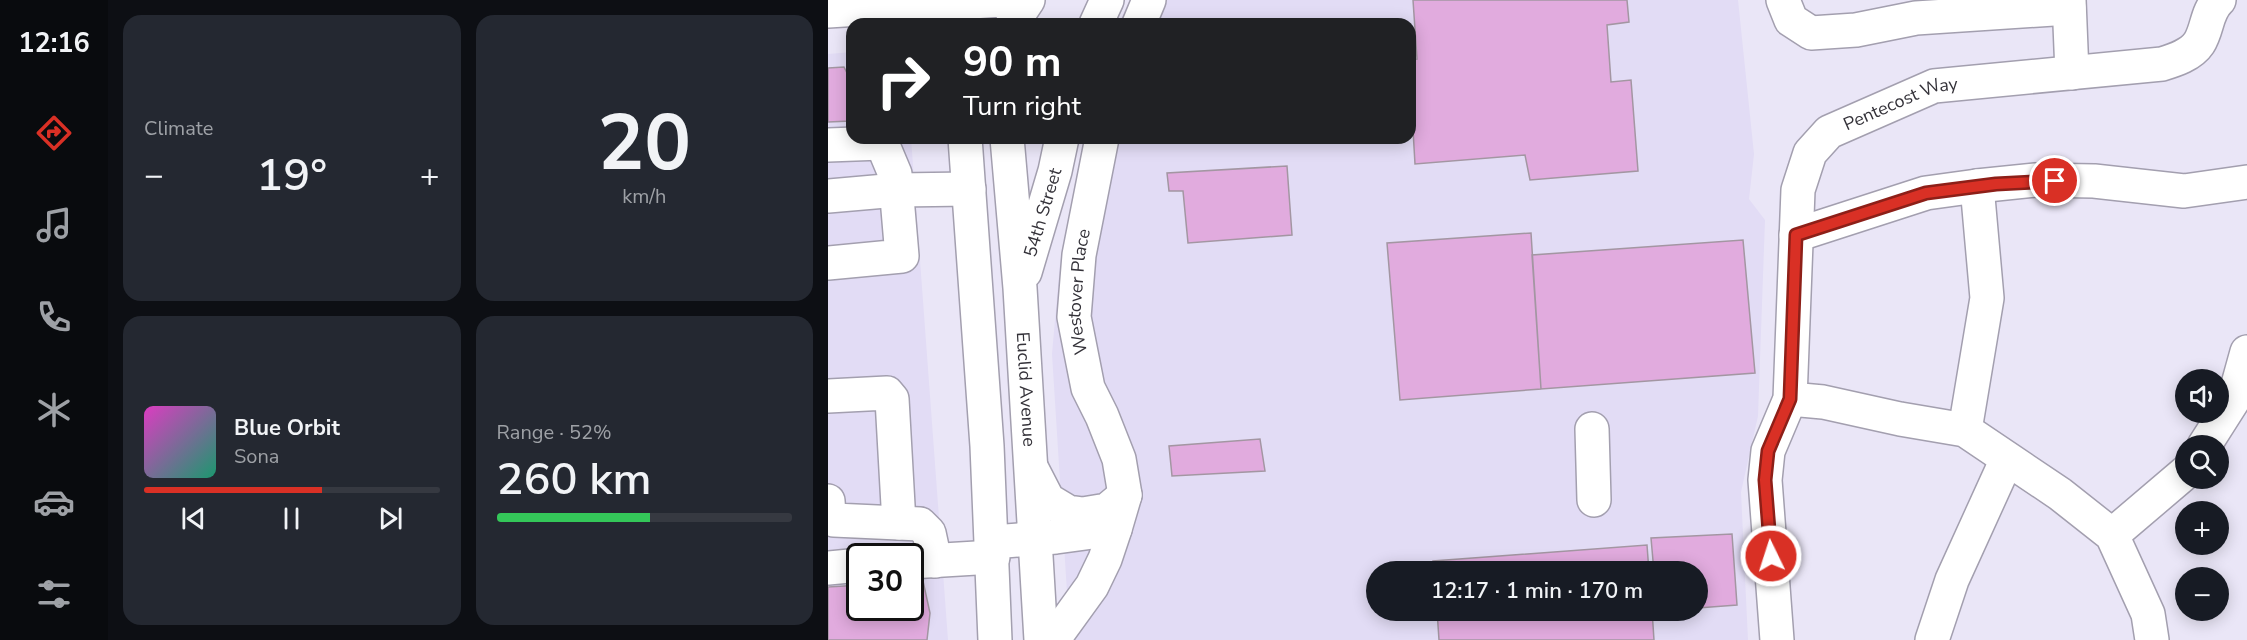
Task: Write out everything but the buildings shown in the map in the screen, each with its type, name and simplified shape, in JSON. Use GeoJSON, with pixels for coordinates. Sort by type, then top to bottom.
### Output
{"type":"FeatureCollection","features":[{"type":"Feature","properties":{"kind":"main road"},"geometry":{"type":"LineString","coordinates":[[828,11],[874,16],[954,9],[1000,0],[1000,18]]}},
{"type":"Feature","properties":{"kind":"main road"},"geometry":{"type":"LineString","coordinates":[[1016,18],[1028,0]]}},
{"type":"Feature","properties":{"kind":"main road"},"geometry":{"type":"LineString","coordinates":[[1099,18],[1107,0]]}},
{"type":"Feature","properties":{"kind":"main road"},"geometry":{"type":"LineString","coordinates":[[1142,18],[1149,0]]}},
{"type":"Feature","properties":{"kind":"main road"},"geometry":{"type":"LineString","coordinates":[[1783,0],[1791,20],[1811,33],[1856,30],[1916,18],[2069,4],[2072,73]]}},
{"type":"Feature","properties":{"kind":"main road","name":"Pentecost Way"},"geometry":{"type":"LineString","coordinates":[[1777,640],[1765,480],[1768,451],[1790,399],[1798,189],[1810,153],[1829,132],[1934,86],[2162,64],[2180,58],[2199,44],[2215,4]]}},
{"type":"Feature","properties":{"kind":"main road"},"geometry":{"type":"LineString","coordinates":[[828,145],[846,143]]}},
{"type":"Feature","properties":{"kind":"main road"},"geometry":{"type":"LineString","coordinates":[[828,263],[902,256],[895,174],[884,144]]}},
{"type":"Feature","properties":{"kind":"main road"},"geometry":{"type":"LineString","coordinates":[[965,144],[993,550],[995,640]]}},
{"type":"Feature","properties":{"kind":"main road","name":"Euclid Avenue"},"geometry":{"type":"LineString","coordinates":[[1008,144],[1020,288],[1041,640]]}},
{"type":"Feature","properties":{"kind":"main road","name":"54th Street"},"geometry":{"type":"LineString","coordinates":[[1020,288],[1055,171],[1061,144]]}},
{"type":"Feature","properties":{"kind":"main road","name":"Westover Place"},"geometry":{"type":"LineString","coordinates":[[1053,640],[1092,586],[1104,559],[1125,495],[1119,459],[1088,388],[1074,317],[1079,255],[1101,144]]}},
{"type":"Feature","properties":{"kind":"main road"},"geometry":{"type":"LineString","coordinates":[[1796,235],[1926,193],[1977,186],[2036,180],[2083,181],[2184,191],[2247,182]]}},
{"type":"Feature","properties":{"kind":"main road"},"geometry":{"type":"LineString","coordinates":[[1965,430],[1987,298],[1977,186]]}},
{"type":"Feature","properties":{"kind":"main road"},"geometry":{"type":"LineString","coordinates":[[828,196],[897,190],[969,189]]}},
{"type":"Feature","properties":{"kind":"main road"},"geometry":{"type":"LineString","coordinates":[[2213,435],[2240,404],[2247,352]]}},
{"type":"Feature","properties":{"kind":"main road"},"geometry":{"type":"LineString","coordinates":[[828,396],[887,393],[892,399],[899,523]]}},
{"type":"Feature","properties":{"kind":"main road"},"geometry":{"type":"LineString","coordinates":[[1790,399],[1823,402],[1965,430],[2060,494],[2112,535],[2148,614],[2152,640]]}},
{"type":"Feature","properties":{"kind":"main road"},"geometry":{"type":"LineString","coordinates":[[1592,429],[1594,500]]}},
{"type":"Feature","properties":{"kind":"main road"},"geometry":{"type":"LineString","coordinates":[[1932,640],[1952,580],[2007,459]]}},
{"type":"Feature","properties":{"kind":"main road"},"geometry":{"type":"LineString","coordinates":[[1031,467],[1048,500],[1068,512],[1083,514],[1107,510],[1125,495]]}},
{"type":"Feature","properties":{"kind":"main road"},"geometry":{"type":"LineString","coordinates":[[2112,535],[2175,481]]}},
{"type":"Feature","properties":{"kind":"main road"},"geometry":{"type":"LineString","coordinates":[[828,501],[829,514],[834,520],[920,524],[929,533],[924,556]]}},
{"type":"Feature","properties":{"kind":"main road"},"geometry":{"type":"LineString","coordinates":[[924,561],[993,550],[1035,538],[1115,528]]}},
{"type":"Feature","properties":{"kind":"main road"},"geometry":{"type":"LineString","coordinates":[[828,568],[846,567]]}},
{"type":"Feature","properties":{"kind":"shaded area"},"geometry":{"type":"Polygon","coordinates":[[[1130,0],[1738,0],[1754,154],[1749,199],[1765,220],[1758,416],[1741,492],[1748,640],[1070,640],[1052,354],[1060,263],[1084,144],[1416,144],[1416,18],[1121,18],[1130,0]]]}},
{"type":"Feature","properties":{"kind":"shaded area"},"geometry":{"type":"Polygon","coordinates":[[[846,52],[846,144],[911,144],[948,640],[828,640],[828,54],[846,52]]]}},
{"type":"Feature","properties":{"kind":"route"},"geometry":{"type":"LineString","coordinates":[[1771,556],[1765,480],[1768,451],[1790,399],[1796,235],[1926,193],[2036,180],[2055,181]]}}]}
